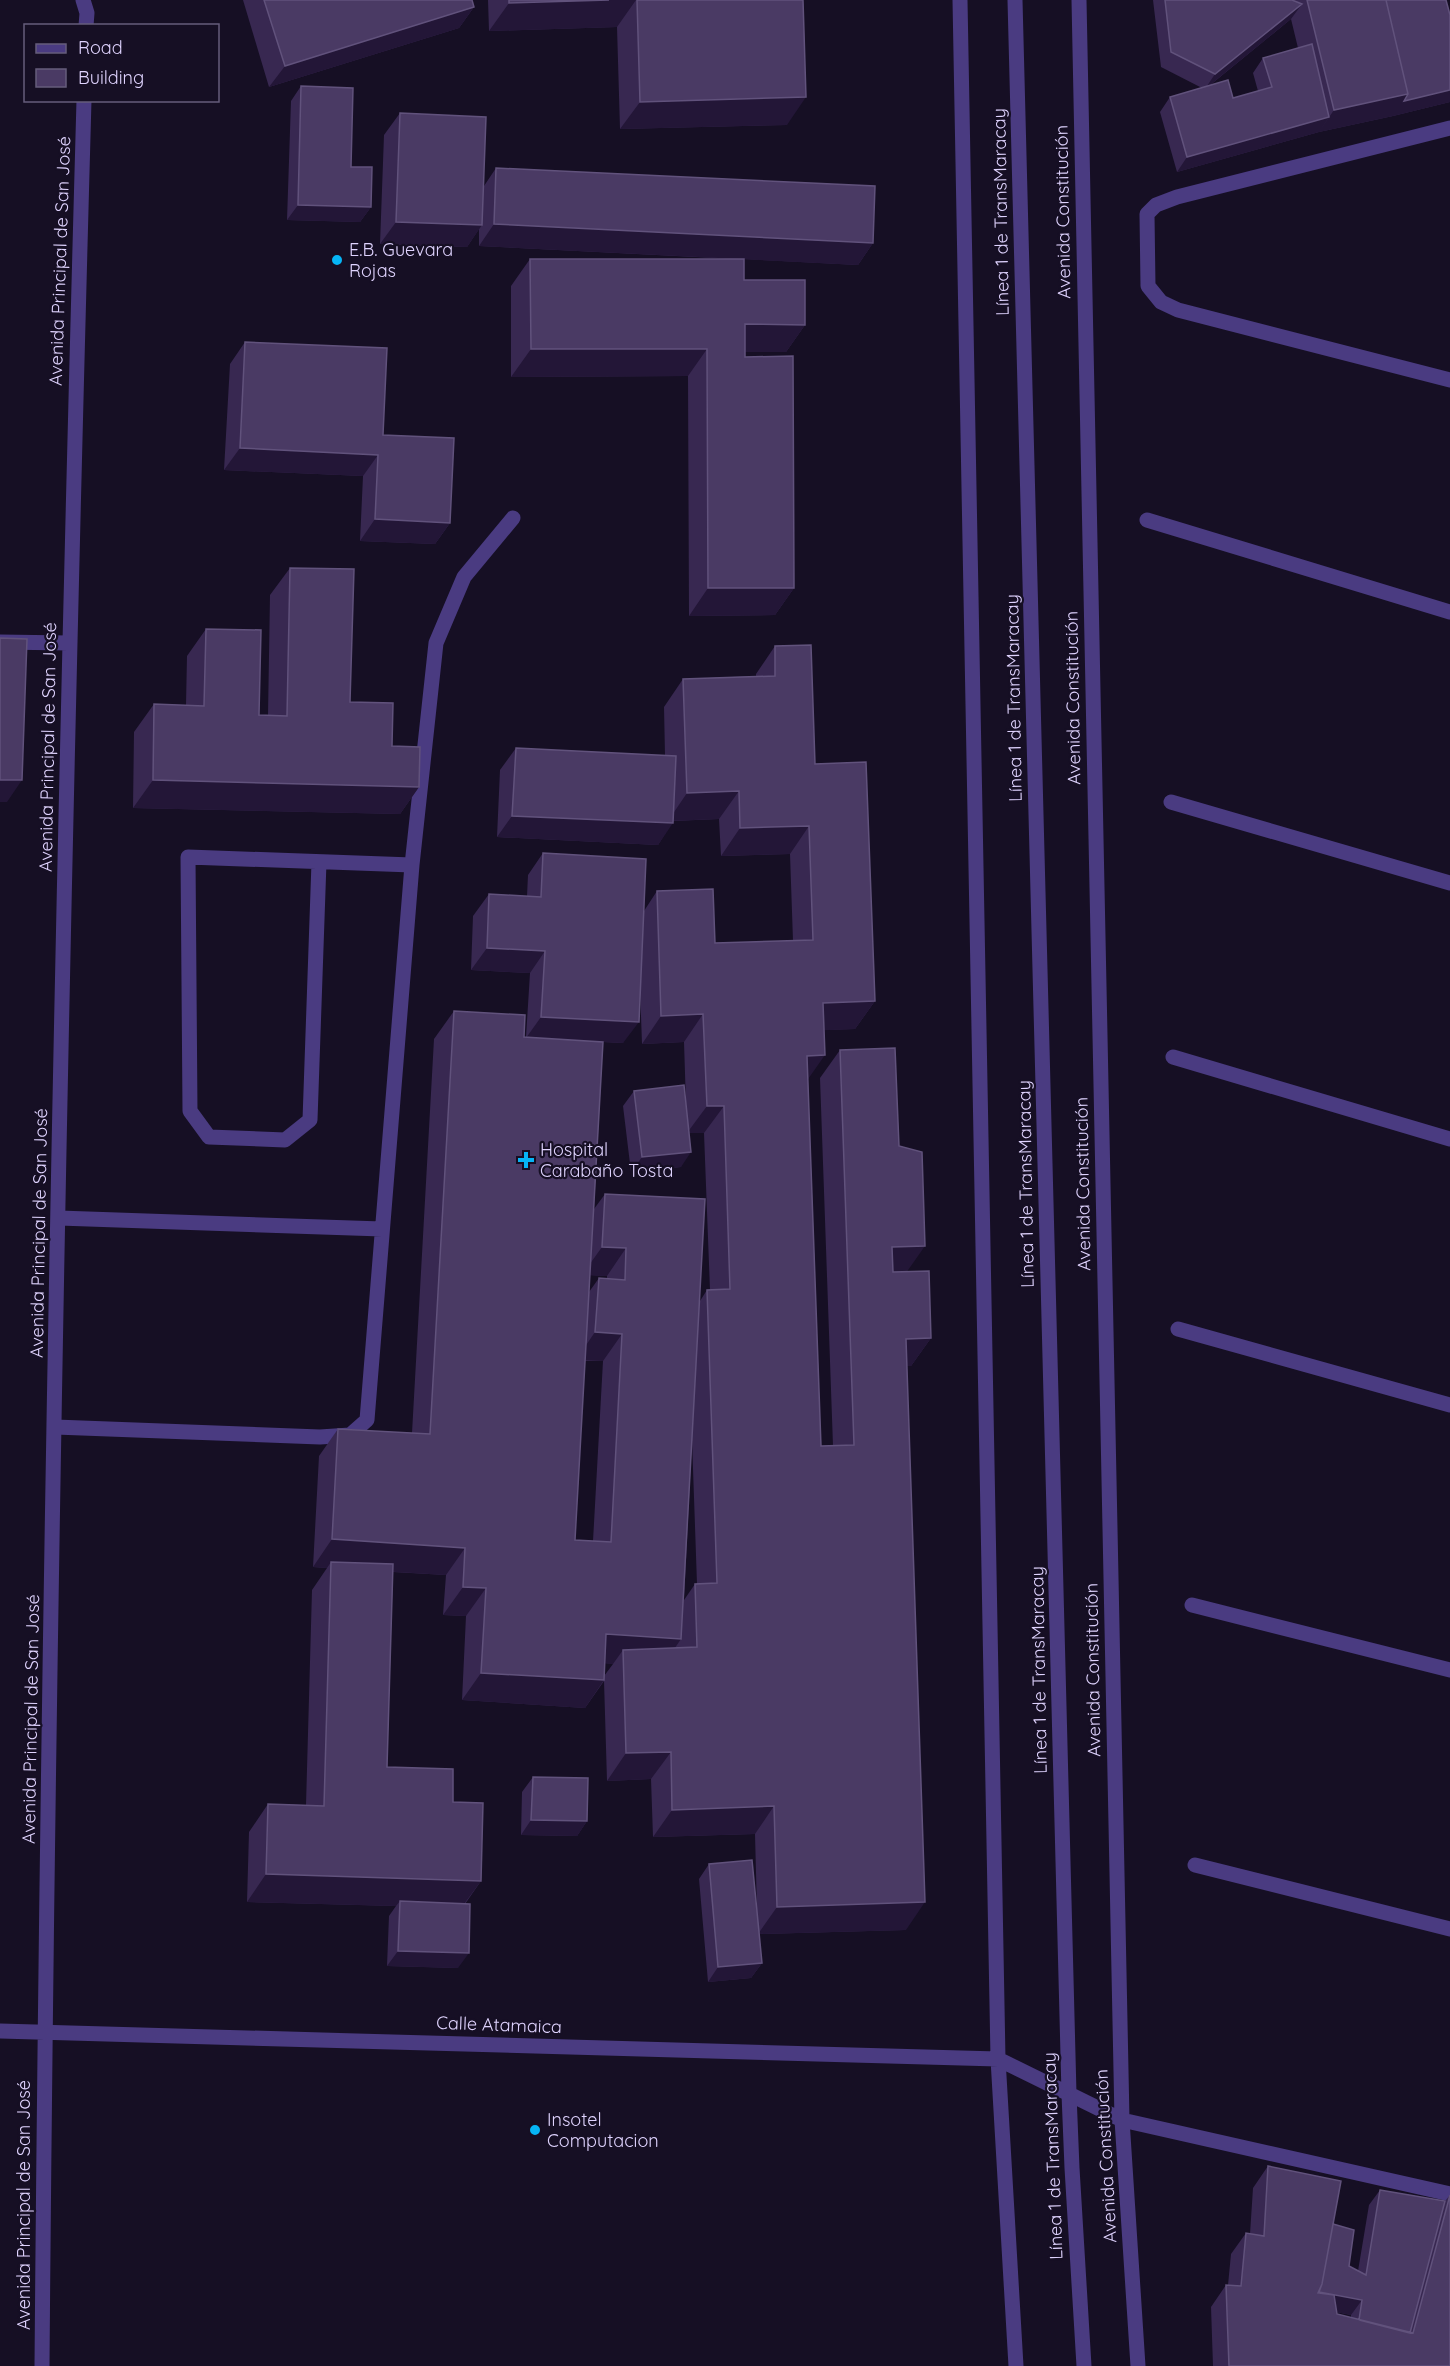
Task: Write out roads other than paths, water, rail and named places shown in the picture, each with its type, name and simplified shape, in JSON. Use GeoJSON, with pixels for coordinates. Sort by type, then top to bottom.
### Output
{"type":"FeatureCollection","features":[{"type":"Feature","properties":{"kind":"street"},"geometry":{"type":"LineString","coordinates":[[83,0],[87,13],[86,24]]}},
{"type":"Feature","properties":{"kind":"street"},"geometry":{"type":"LineString","coordinates":[[960,0],[998,2059],[1016,2366]]}},
{"type":"Feature","properties":{"kind":"street","name":"Línea 1 de TransMaracay"},"geometry":{"type":"LineString","coordinates":[[1015,0],[1069,2094],[1084,2366]]}},
{"type":"Feature","properties":{"kind":"street","name":"Avenida Constitución"},"geometry":{"type":"LineString","coordinates":[[1079,0],[1122,2120],[1138,2366]]}},
{"type":"Feature","properties":{"kind":"street","name":"Avenida Principal de San José"},"geometry":{"type":"LineString","coordinates":[[42,2366],[45,2032],[69,643],[84,102]]}},
{"type":"Feature","properties":{"kind":"street"},"geometry":{"type":"LineString","coordinates":[[1450,128],[1178,196],[1156,205],[1147,214],[1148,286],[1161,302],[1178,310],[1450,381]]}},
{"type":"Feature","properties":{"kind":"street"},"geometry":{"type":"LineString","coordinates":[[55,1427],[320,1437],[350,1435],[367,1420],[412,865],[436,643],[464,577],[513,518]]}},
{"type":"Feature","properties":{"kind":"street"},"geometry":{"type":"LineString","coordinates":[[1147,520],[1450,612]]}},
{"type":"Feature","properties":{"kind":"street"},"geometry":{"type":"LineString","coordinates":[[0,642],[69,643]]}},
{"type":"Feature","properties":{"kind":"street"},"geometry":{"type":"LineString","coordinates":[[1170,802],[1450,883]]}},
{"type":"Feature","properties":{"kind":"street"},"geometry":{"type":"LineString","coordinates":[[319,862],[310,1120],[285,1140],[209,1137],[190,1112],[188,857],[412,865]]}},
{"type":"Feature","properties":{"kind":"street"},"geometry":{"type":"LineString","coordinates":[[1173,1057],[1450,1139]]}},
{"type":"Feature","properties":{"kind":"street"},"geometry":{"type":"LineString","coordinates":[[59,1218],[382,1229]]}},
{"type":"Feature","properties":{"kind":"street"},"geometry":{"type":"LineString","coordinates":[[1178,1329],[1450,1405]]}},
{"type":"Feature","properties":{"kind":"street"},"geometry":{"type":"LineString","coordinates":[[1192,1605],[1450,1670]]}},
{"type":"Feature","properties":{"kind":"street"},"geometry":{"type":"LineString","coordinates":[[1195,1865],[1450,1929]]}},
{"type":"Feature","properties":{"kind":"street","name":"Calle Atamaica"},"geometry":{"type":"LineString","coordinates":[[0,2031],[998,2059]]}},
{"type":"Feature","properties":{"kind":"street"},"geometry":{"type":"LineString","coordinates":[[998,2059],[1122,2120],[1450,2194]]}},
{"type":"Feature","properties":{"kind":"place","name":"E.B. Guevara Rojas"},"geometry":{"type":"Point","coordinates":[337,260]}},
{"type":"Feature","properties":{"kind":"place","name":"Hospital Carabaño Tosta"},"geometry":{"type":"Point","coordinates":[526,1160]}},
{"type":"Feature","properties":{"kind":"place","name":"Insotel Computacion"},"geometry":{"type":"Point","coordinates":[535,2130]}}]}
